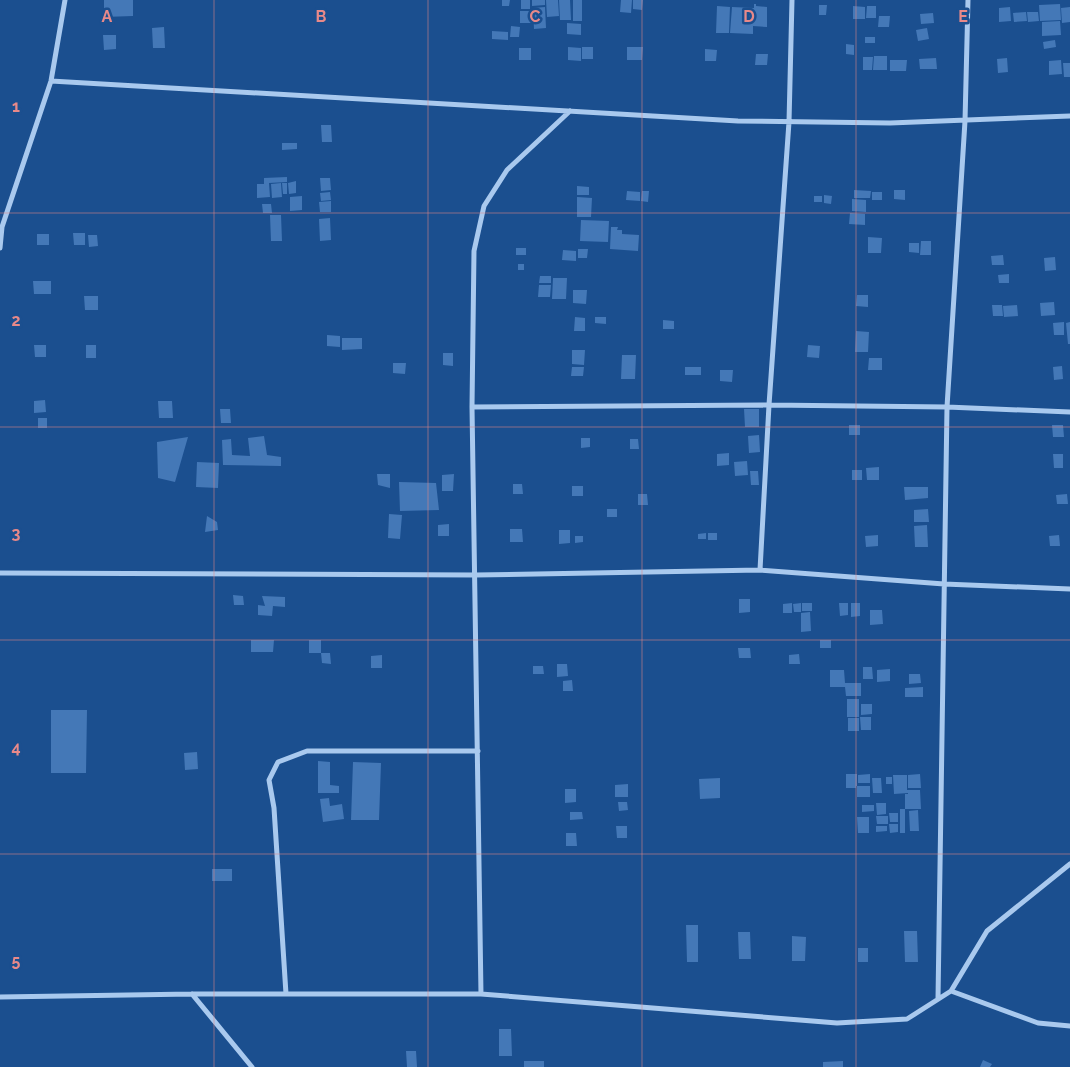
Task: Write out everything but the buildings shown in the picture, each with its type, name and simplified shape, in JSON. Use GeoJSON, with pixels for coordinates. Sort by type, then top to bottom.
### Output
{"type":"FeatureCollection","features":[{"type":"Feature","properties":{"kind":"street"},"geometry":{"type":"LineString","coordinates":[[0,248],[2,227],[51,81],[66,0]]}},
{"type":"Feature","properties":{"kind":"street"},"geometry":{"type":"LineString","coordinates":[[760,570],[769,405],[789,122],[792,0]]}},
{"type":"Feature","properties":{"kind":"street"},"geometry":{"type":"LineString","coordinates":[[938,999],[947,407],[965,121],[968,0]]}},
{"type":"Feature","properties":{"kind":"street"},"geometry":{"type":"LineString","coordinates":[[51,81],[738,121],[890,123],[1070,116]]}},
{"type":"Feature","properties":{"kind":"street"},"geometry":{"type":"LineString","coordinates":[[481,994],[472,407],[474,251],[484,206],[507,170],[570,111]]}},
{"type":"Feature","properties":{"kind":"street"},"geometry":{"type":"LineString","coordinates":[[472,407],[769,405],[947,407],[1070,412]]}},
{"type":"Feature","properties":{"kind":"street"},"geometry":{"type":"LineString","coordinates":[[0,573],[475,575],[760,570],[944,584],[1070,589]]}},
{"type":"Feature","properties":{"kind":"street"},"geometry":{"type":"LineString","coordinates":[[286,994],[274,808],[268,780],[278,762],[307,751],[478,751]]}},
{"type":"Feature","properties":{"kind":"street"},"geometry":{"type":"LineString","coordinates":[[0,997],[192,994],[481,994],[837,1023],[907,1020],[951,991],[987,931],[1070,864]]}},
{"type":"Feature","properties":{"kind":"street"},"geometry":{"type":"LineString","coordinates":[[951,991],[1038,1023],[1070,1026]]}},
{"type":"Feature","properties":{"kind":"street"},"geometry":{"type":"LineString","coordinates":[[192,994],[252,1067]]}}]}
